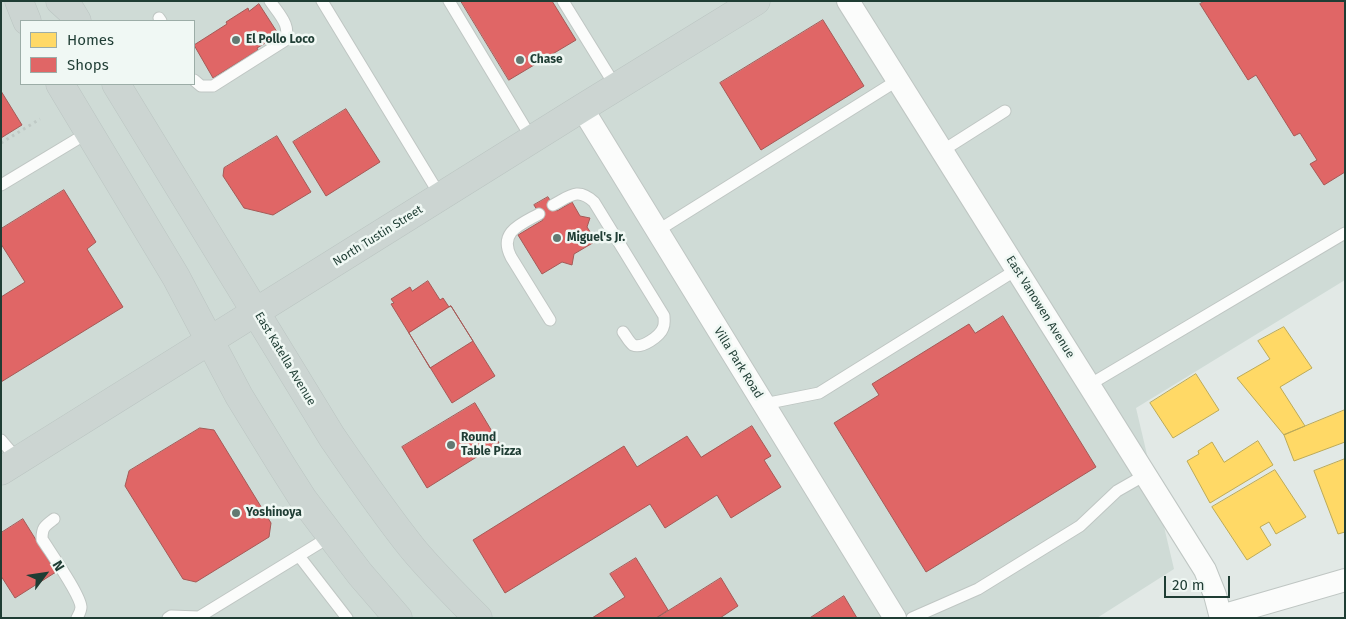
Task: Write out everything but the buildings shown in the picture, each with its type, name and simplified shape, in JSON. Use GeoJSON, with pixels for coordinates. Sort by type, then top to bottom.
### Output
{"type":"FeatureCollection","features":[{"type":"Feature","properties":{"kind":"main road"},"geometry":{"type":"LineString","coordinates":[[19,1],[27,20]]}},
{"type":"Feature","properties":{"kind":"main road"},"geometry":{"type":"LineString","coordinates":[[60,1],[71,11],[76,20]]}},
{"type":"Feature","properties":{"kind":"main road","name":"North Tustin Street"},"geometry":{"type":"LineString","coordinates":[[7,457],[210,341],[756,1]]}},
{"type":"Feature","properties":{"kind":"main road"},"geometry":{"type":"LineString","coordinates":[[61,85],[176,277],[239,396],[282,466],[303,499],[331,536],[360,574],[398,618]]}},
{"type":"Feature","properties":{"kind":"main road","name":"East Katella Avenue"},"geometry":{"type":"LineString","coordinates":[[117,85],[332,437],[368,491],[413,549],[478,618]]}},
{"type":"Feature","properties":{"kind":"street","name":"East Vanowen Avenue"},"geometry":{"type":"LineString","coordinates":[[848,1],[1205,570],[1221,617]]}},
{"type":"Feature","properties":{"kind":"street","name":"Villa Park Road"},"geometry":{"type":"LineString","coordinates":[[582,108],[895,618]]}},
{"type":"Feature","properties":{"kind":"street"},"geometry":{"type":"LineString","coordinates":[[1221,617],[1345,580]]}},
{"type":"Feature","properties":{"kind":"lane"},"geometry":{"type":"LineString","coordinates":[[195,81],[201,86],[213,86],[284,41],[287,28],[270,1]]}},
{"type":"Feature","properties":{"kind":"lane"},"geometry":{"type":"LineString","coordinates":[[322,1],[441,197]]}},
{"type":"Feature","properties":{"kind":"lane"},"geometry":{"type":"LineString","coordinates":[[449,1],[532,140]]}},
{"type":"Feature","properties":{"kind":"lane"},"geometry":{"type":"LineString","coordinates":[[563,1],[616,87]]}},
{"type":"Feature","properties":{"kind":"lane"},"geometry":{"type":"LineString","coordinates":[[657,231],[898,80]]}},
{"type":"Feature","properties":{"kind":"lane"},"geometry":{"type":"LineString","coordinates":[[942,151],[1005,111]]}},
{"type":"Feature","properties":{"kind":"lane"},"geometry":{"type":"LineString","coordinates":[[1,185],[89,132]]}},
{"type":"Feature","properties":{"kind":"lane"},"geometry":{"type":"LineString","coordinates":[[553,205],[573,194],[581,193],[588,196],[594,202],[664,316],[663,328],[659,335],[640,346],[632,344],[623,332]]}},
{"type":"Feature","properties":{"kind":"lane"},"geometry":{"type":"LineString","coordinates":[[539,214],[516,228],[510,234],[506,247],[550,320]]}},
{"type":"Feature","properties":{"kind":"lane"},"geometry":{"type":"LineString","coordinates":[[1089,385],[1345,233]]}},
{"type":"Feature","properties":{"kind":"lane"},"geometry":{"type":"LineString","coordinates":[[764,404],[819,393],[1016,270]]}},
{"type":"Feature","properties":{"kind":"lane"},"geometry":{"type":"LineString","coordinates":[[912,618],[978,589],[1080,526],[1117,491],[1145,475]]}},
{"type":"Feature","properties":{"kind":"lane"},"geometry":{"type":"LineString","coordinates":[[54,519],[44,526],[42,539],[77,596],[81,606],[80,613],[76,618]]}},
{"type":"Feature","properties":{"kind":"lane"},"geometry":{"type":"LineString","coordinates":[[168,618],[171,616],[199,617],[331,536]]}},
{"type":"Feature","properties":{"kind":"lane"},"geometry":{"type":"LineString","coordinates":[[299,556],[347,618]]}},
{"type":"Feature","properties":{"kind":"path"},"geometry":{"type":"LineString","coordinates":[[1,143],[40,119]]}},
{"type":"Feature","properties":{"kind":"shaded area"},"geometry":{"type":"Polygon","coordinates":[[[1,1],[1345,1],[1345,280],[1136,408],[1174,569],[1097,618],[1,618],[1,1]]]}},
{"type":"Feature","properties":{"kind":"place","name":"El Pollo Loco"},"geometry":{"type":"Point","coordinates":[236,40]}},
{"type":"Feature","properties":{"kind":"place","name":"Chase"},"geometry":{"type":"Point","coordinates":[520,60]}},
{"type":"Feature","properties":{"kind":"place","name":"Miguel's Jr."},"geometry":{"type":"Point","coordinates":[557,238]}},
{"type":"Feature","properties":{"kind":"place","name":"Round Table Pizza"},"geometry":{"type":"Point","coordinates":[451,445]}},
{"type":"Feature","properties":{"kind":"place","name":"Yoshinoya"},"geometry":{"type":"Point","coordinates":[236,513]}}]}
